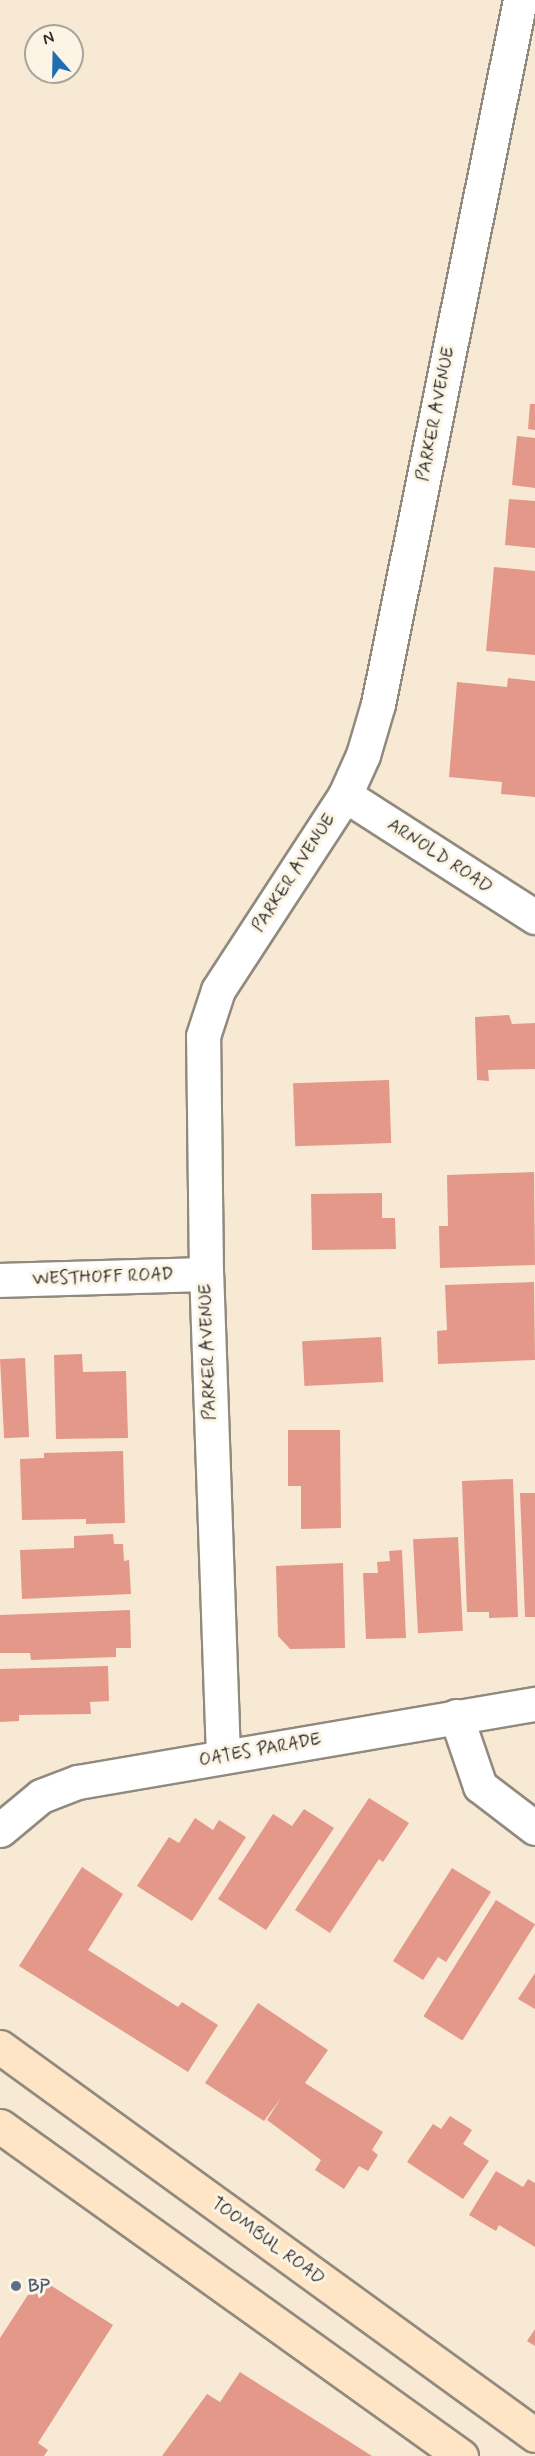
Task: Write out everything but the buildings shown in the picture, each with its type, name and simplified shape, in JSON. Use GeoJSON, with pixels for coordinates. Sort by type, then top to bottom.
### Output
{"type":"FeatureCollection","features":[{"type":"Feature","properties":{"kind":"main road","name":"TOOMBUL ROAD"},"geometry":{"type":"LineString","coordinates":[[0,2047],[535,2435]]}},
{"type":"Feature","properties":{"kind":"main road"},"geometry":{"type":"LineString","coordinates":[[0,2126],[461,2456]]}},
{"type":"Feature","properties":{"kind":"street","name":"PARKER AVENUE"},"geometry":{"type":"LineString","coordinates":[[223,1756],[201,1059],[208,1014],[218,990],[345,795],[363,755],[378,704],[520,0]]}},
{"type":"Feature","properties":{"kind":"street","name":"ARNOLD ROAD"},"geometry":{"type":"LineString","coordinates":[[345,795],[535,917]]}},
{"type":"Feature","properties":{"kind":"street","name":"WESTHOFF ROAD"},"geometry":{"type":"LineString","coordinates":[[0,1280],[206,1274]]}},
{"type":"Feature","properties":{"kind":"street","name":"OATES PARADE"},"geometry":{"type":"LineString","coordinates":[[0,1830],[25,1807],[58,1788],[223,1756],[535,1704]]}},
{"type":"Feature","properties":{"kind":"street"},"geometry":{"type":"LineString","coordinates":[[456,1716],[480,1786],[535,1828]]}},
{"type":"Feature","properties":{"kind":"place","name":"BP"},"geometry":{"type":"Point","coordinates":[16,2286]}}]}
